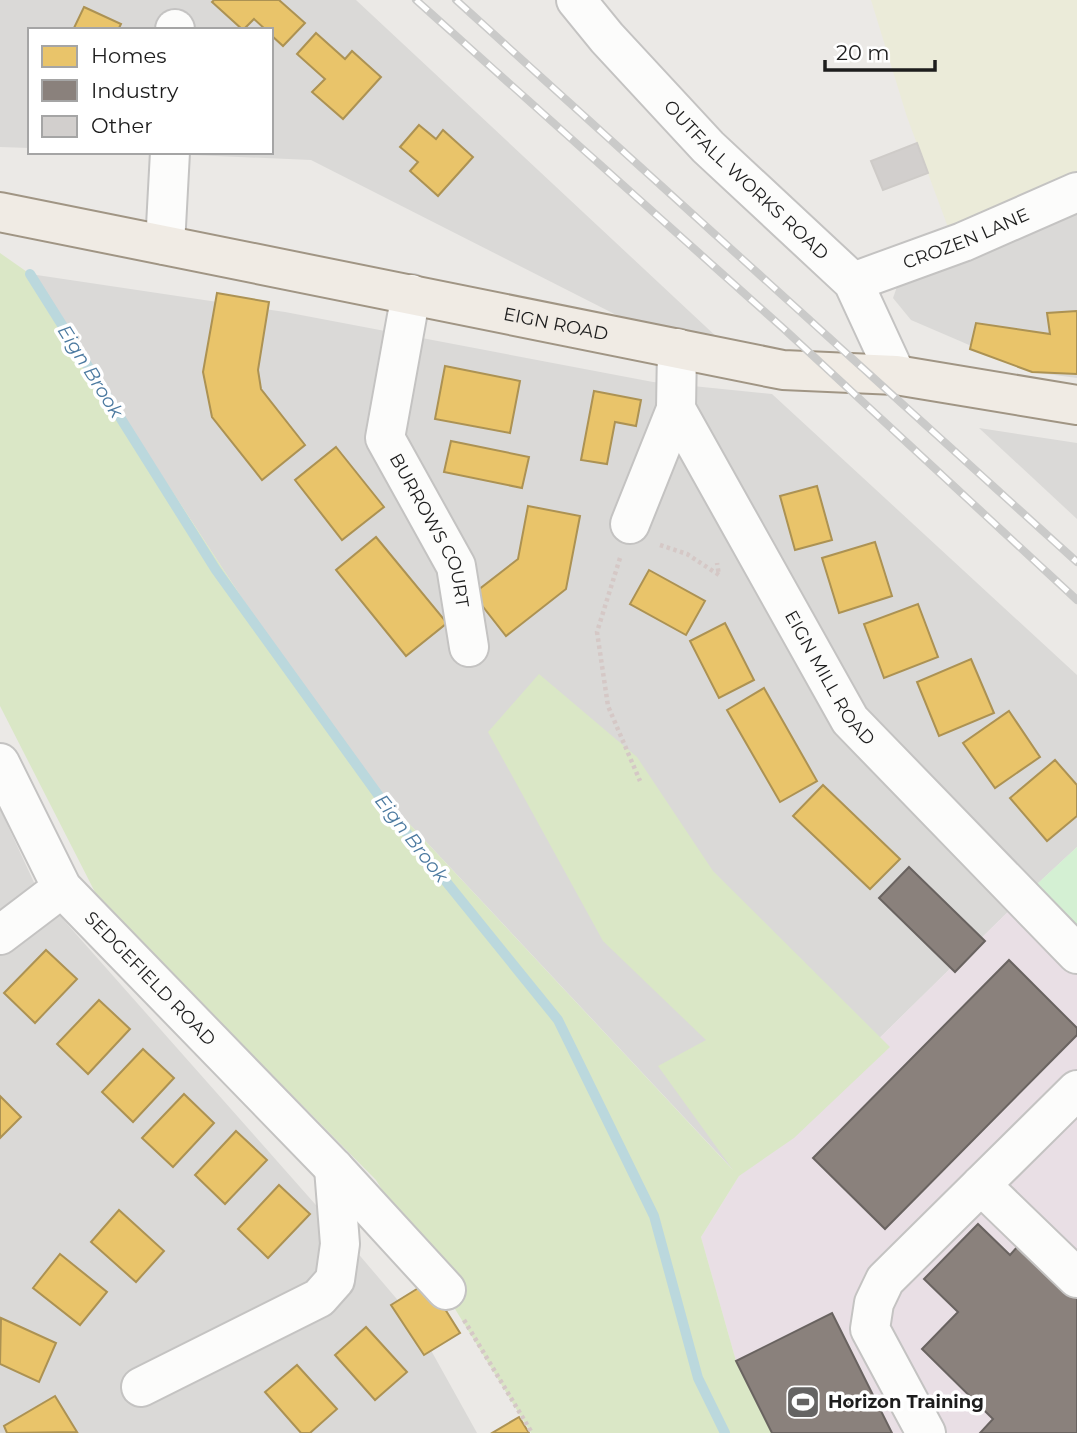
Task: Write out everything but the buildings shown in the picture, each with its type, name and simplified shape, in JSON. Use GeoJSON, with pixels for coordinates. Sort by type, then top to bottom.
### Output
{"type":"FeatureCollection","features":[{"type":"Feature","properties":{"kind":"main road","name":"EIGN ROAD"},"geometry":{"type":"LineString","coordinates":[[0,212],[783,370],[896,375],[1077,405]]}},
{"type":"Feature","properties":{"kind":"street","name":"OUTFALL WORKS ROAD"},"geometry":{"type":"LineString","coordinates":[[576,0],[607,38],[708,147],[853,282],[896,375]]}},
{"type":"Feature","properties":{"kind":"street"},"geometry":{"type":"LineString","coordinates":[[165,245],[170,154]]}},
{"type":"Feature","properties":{"kind":"street","name":"CROZEN LANE"},"geometry":{"type":"LineString","coordinates":[[853,282],[963,242],[1077,192]]}},
{"type":"Feature","properties":{"kind":"street","name":"BURROWS COURT"},"geometry":{"type":"LineString","coordinates":[[411,294],[384,438],[456,566],[469,647]]}},
{"type":"Feature","properties":{"kind":"street","name":"EIGN MILL ROAD"},"geometry":{"type":"LineString","coordinates":[[677,348],[676,409],[850,720],[1077,954]]}},
{"type":"Feature","properties":{"kind":"street"},"geometry":{"type":"LineString","coordinates":[[627,533],[676,409]]}},
{"type":"Feature","properties":{"kind":"street","name":"SEDGEFIELD ROAD"},"geometry":{"type":"LineString","coordinates":[[0,763],[62,888],[334,1168],[446,1290]]}},
{"type":"Feature","properties":{"kind":"street"},"geometry":{"type":"LineString","coordinates":[[0,935],[62,888]]}},
{"type":"Feature","properties":{"kind":"street"},"geometry":{"type":"LineString","coordinates":[[926,1433],[870,1329],[874,1303],[885,1280],[981,1185],[1073,1103]]}},
{"type":"Feature","properties":{"kind":"street"},"geometry":{"type":"LineString","coordinates":[[141,1387],[319,1298],[335,1280],[340,1244],[334,1168]]}},
{"type":"Feature","properties":{"kind":"street"},"geometry":{"type":"LineString","coordinates":[[981,1185],[1077,1278]]}},
{"type":"Feature","properties":{"kind":"path"},"geometry":{"type":"LineString","coordinates":[[640,781],[608,706],[597,632],[627,533],[687,554],[719,575],[711,532],[734,514]]}},
{"type":"Feature","properties":{"kind":"path"},"geometry":{"type":"LineString","coordinates":[[446,1290],[532,1433]]}},
{"type":"Feature","properties":{"kind":"shaded area"},"geometry":{"type":"Polygon","coordinates":[[[0,0],[356,0],[720,340],[644,329],[311,160],[171,154],[273,154],[273,28],[28,28],[28,148],[0,147],[0,0]]]}},
{"type":"Feature","properties":{"kind":"shaded area"},"geometry":{"type":"Polygon","coordinates":[[[1077,212],[1077,378],[1032,372],[911,320],[893,298],[899,281],[1077,212]]]}},
{"type":"Feature","properties":{"kind":"shaded area"},"geometry":{"type":"Polygon","coordinates":[[[30,274],[285,312],[653,382],[772,394],[1077,675],[1077,847],[739,1176],[344,754],[30,274]]]}},
{"type":"Feature","properties":{"kind":"shaded area"},"geometry":{"type":"Polygon","coordinates":[[[979,428],[1077,443],[1077,519],[979,428]]]}},
{"type":"Feature","properties":{"kind":"shaded area"},"geometry":{"type":"Polygon","coordinates":[[[0,809],[38,891],[413,1318],[477,1433],[0,1433],[0,809]]]}},
{"type":"Feature","properties":{"kind":"shaded area"},"geometry":{"type":"Polygon","coordinates":[[[1022,898],[1077,953],[1077,1433],[772,1433],[736,1361],[701,1237],[739,1176],[1022,898]]]}},
{"type":"Feature","properties":{"kind":"green space"},"geometry":{"type":"Polygon","coordinates":[[[871,0],[1077,0],[1077,173],[949,230],[907,117],[871,0]]]}},
{"type":"Feature","properties":{"kind":"green space"},"geometry":{"type":"Polygon","coordinates":[[[0,253],[30,274],[344,754],[733,1170],[658,1066],[706,1040],[603,941],[488,732],[539,674],[637,757],[713,871],[890,1047],[794,1138],[739,1176],[701,1237],[736,1361],[772,1433],[531,1433],[376,1180],[98,898],[0,706],[0,253]]]}},
{"type":"Feature","properties":{"kind":"green space"},"geometry":{"type":"Polygon","coordinates":[[[1077,847],[1077,953],[1022,898],[1077,847]]]}},
{"type":"Feature","properties":{"kind":"waterway","name":"Eign Brook"},"geometry":{"type":"LineString","coordinates":[[30,274],[216,570],[397,821],[558,1020],[654,1216],[698,1378],[725,1433]]}},
{"type":"Feature","properties":{"kind":"railway"},"geometry":{"type":"LineString","coordinates":[[416,0],[784,329],[1077,600]]}},
{"type":"Feature","properties":{"kind":"railway"},"geometry":{"type":"LineString","coordinates":[[456,0],[1077,562]]}},
{"type":"Feature","properties":{"kind":"place","name":"Horizon Training"},"geometry":{"type":"Point","coordinates":[803,1402]}}]}
